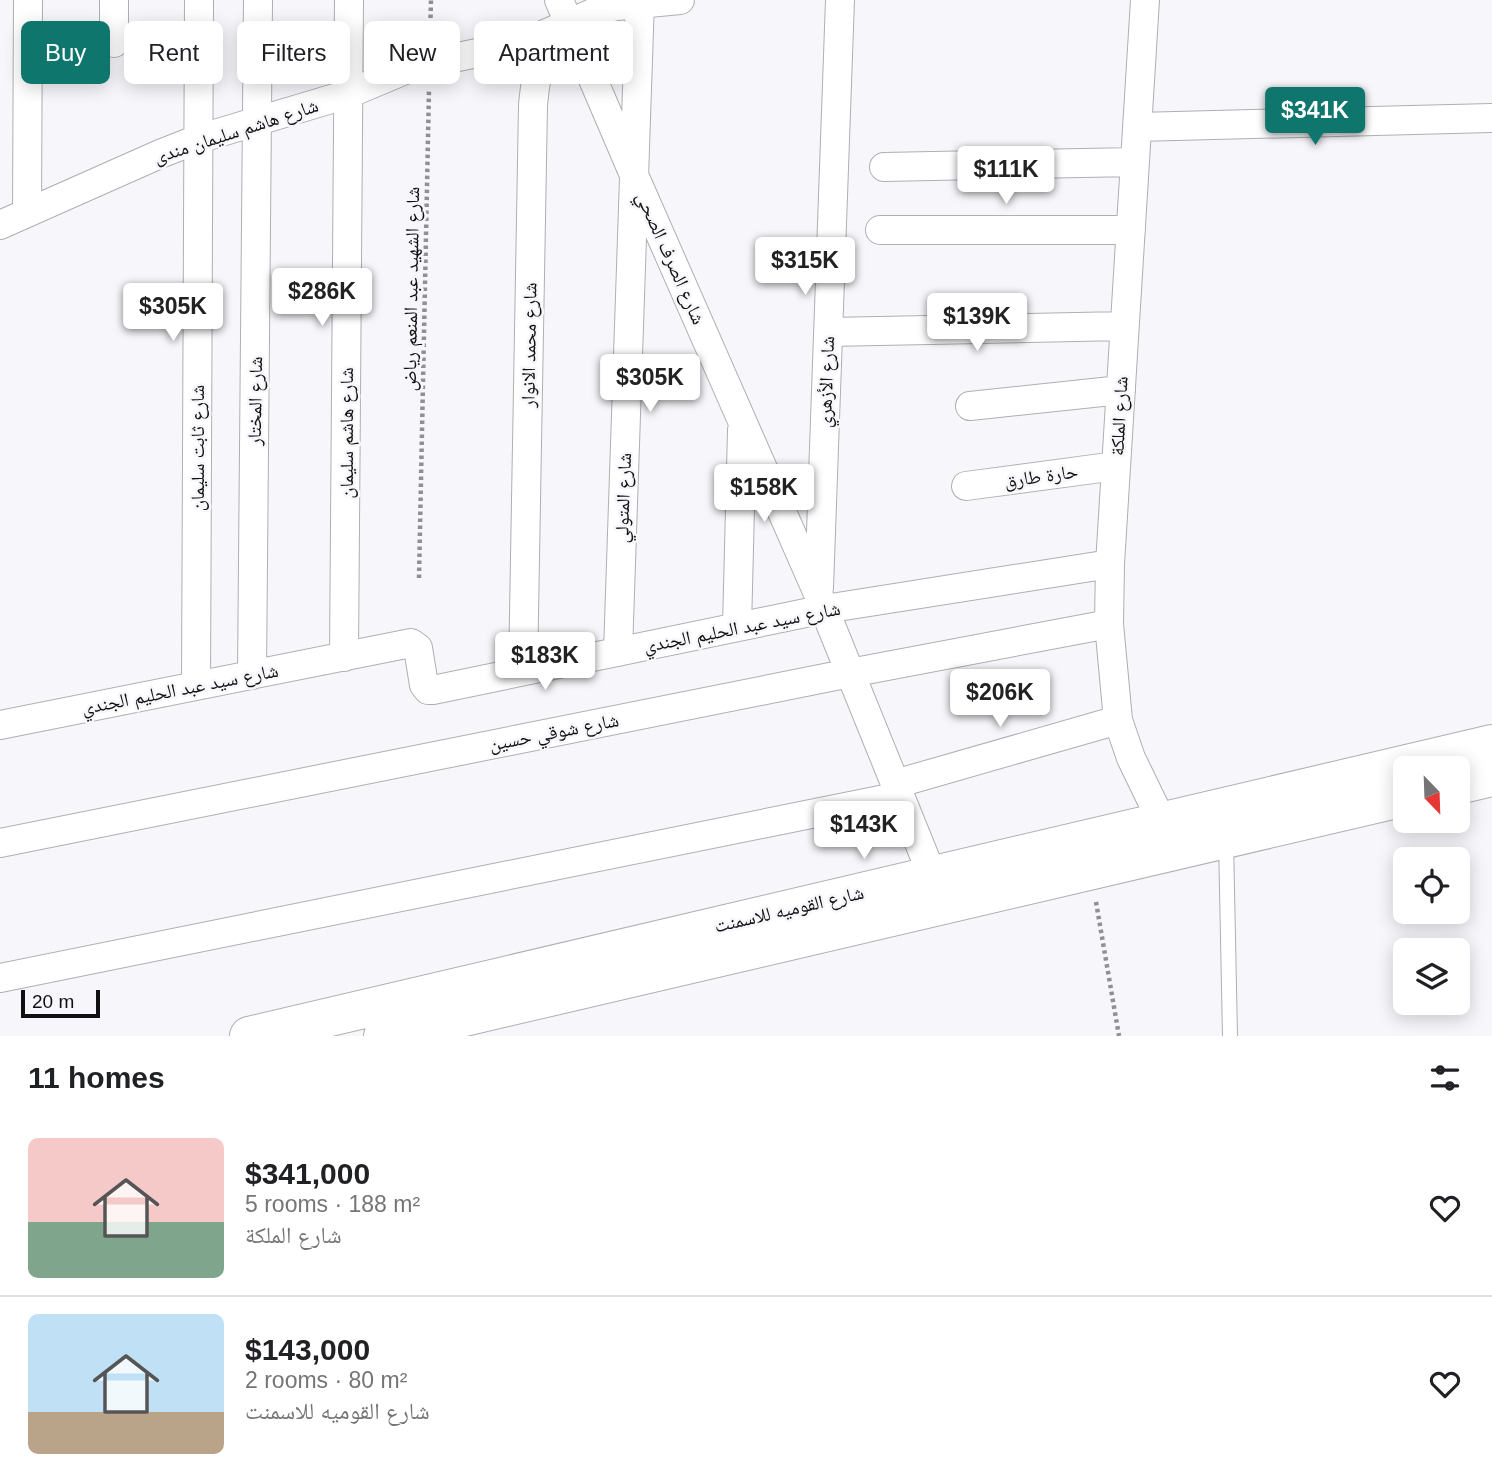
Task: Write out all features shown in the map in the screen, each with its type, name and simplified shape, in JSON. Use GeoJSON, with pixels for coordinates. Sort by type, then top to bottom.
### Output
{"type":"FeatureCollection","features":[{"type":"Feature","properties":{"kind":"main road","name":"شارع القوميه للاسمنت"},"geometry":{"type":"LineString","coordinates":[[249,1036],[938,890],[1091,870],[1226,823],[1492,744]]}},
{"type":"Feature","properties":{"kind":"main road"},"geometry":{"type":"LineString","coordinates":[[1470,782],[1492,777]]}},
{"type":"Feature","properties":{"kind":"main road","name":"شارع القوميه للاسمنت"},"geometry":{"type":"LineString","coordinates":[[383,1036],[938,890],[1162,822],[1226,823],[1393,799]]}},
{"type":"Feature","properties":{"kind":"street"},"geometry":{"type":"LineString","coordinates":[[27,213],[28,0]]}},
{"type":"Feature","properties":{"kind":"street"},"geometry":{"type":"LineString","coordinates":[[114,0],[114,43]]}},
{"type":"Feature","properties":{"kind":"street","name":"شارع ثابت سليمان"},"geometry":{"type":"LineString","coordinates":[[196,686],[200,0]]}},
{"type":"Feature","properties":{"kind":"street","name":"شارع المختار"},"geometry":{"type":"LineString","coordinates":[[252,675],[258,0]]}},
{"type":"Feature","properties":{"kind":"street","name":"شارع هاشم سليمان"},"geometry":{"type":"LineString","coordinates":[[344,657],[349,0]]}},
{"type":"Feature","properties":{"kind":"street","name":"شارع هاشم سليمان مندى"},"geometry":{"type":"LineString","coordinates":[[460,57],[538,37],[567,20],[597,11],[640,2],[680,0]]}},
{"type":"Feature","properties":{"kind":"street","name":"شارع الأزهري"},"geometry":{"type":"LineString","coordinates":[[822,602],[840,0]]}},
{"type":"Feature","properties":{"kind":"street","name":"شارع الملكة"},"geometry":{"type":"LineString","coordinates":[[1145,0],[1110,564],[1109,624],[1118,720],[1131,758],[1162,822]]}},
{"type":"Feature","properties":{"kind":"street","name":"شارع المتولي"},"geometry":{"type":"LineString","coordinates":[[618,652],[640,2]]}},
{"type":"Feature","properties":{"kind":"street","name":"شارع الصرف الصحي"},"geometry":{"type":"LineString","coordinates":[[567,20],[822,602],[938,890]]}},
{"type":"Feature","properties":{"kind":"street","name":"شارع محمد الانوار"},"geometry":{"type":"LineString","coordinates":[[523,671],[534,94],[539,67],[553,50],[567,20]]}},
{"type":"Feature","properties":{"kind":"street","name":"شارع هاشم سليمان مندى"},"geometry":{"type":"LineString","coordinates":[[0,225],[198,139],[348,94],[372,84]]}},
{"type":"Feature","properties":{"kind":"street"},"geometry":{"type":"LineString","coordinates":[[1137,127],[1492,118]]}},
{"type":"Feature","properties":{"kind":"street"},"geometry":{"type":"LineString","coordinates":[[884,167],[1135,162]]}},
{"type":"Feature","properties":{"kind":"street"},"geometry":{"type":"LineString","coordinates":[[880,230],[1131,230]]}},
{"type":"Feature","properties":{"kind":"street"},"geometry":{"type":"LineString","coordinates":[[828,332],[1124,326]]}},
{"type":"Feature","properties":{"kind":"street"},"geometry":{"type":"LineString","coordinates":[[970,406],[1121,390]]}},
{"type":"Feature","properties":{"kind":"street"},"geometry":{"type":"LineString","coordinates":[[737,627],[742,420]]}},
{"type":"Feature","properties":{"kind":"street","name":"حارة طارق"},"geometry":{"type":"LineString","coordinates":[[966,486],[1116,466]]}},
{"type":"Feature","properties":{"kind":"street","name":"شارع سيد عبد الحليم الجندي"},"geometry":{"type":"LineString","coordinates":[[0,725],[414,644],[418,648],[424,685],[431,690],[737,627],[822,602],[1110,564]]}},
{"type":"Feature","properties":{"kind":"street","name":"شارع شوقي حسين"},"geometry":{"type":"LineString","coordinates":[[0,843],[850,673],[1109,624]]}},
{"type":"Feature","properties":{"kind":"street"},"geometry":{"type":"LineString","coordinates":[[0,978],[897,790],[1118,720]]}},
{"type":"Feature","properties":{"kind":"lane"},"geometry":{"type":"LineString","coordinates":[[1226,823],[1230,1036]]}},
{"type":"Feature","properties":{"kind":"path","name":"شارع الشهيد عبد المنعم رياض"},"geometry":{"type":"LineString","coordinates":[[430,21],[431,0]]}},
{"type":"Feature","properties":{"kind":"path","name":"شارع الشهيد عبد المنعم رياض"},"geometry":{"type":"LineString","coordinates":[[419,578],[429,84]]}},
{"type":"Feature","properties":{"kind":"path"},"geometry":{"type":"LineString","coordinates":[[1091,870],[1119,1036]]}}]}
